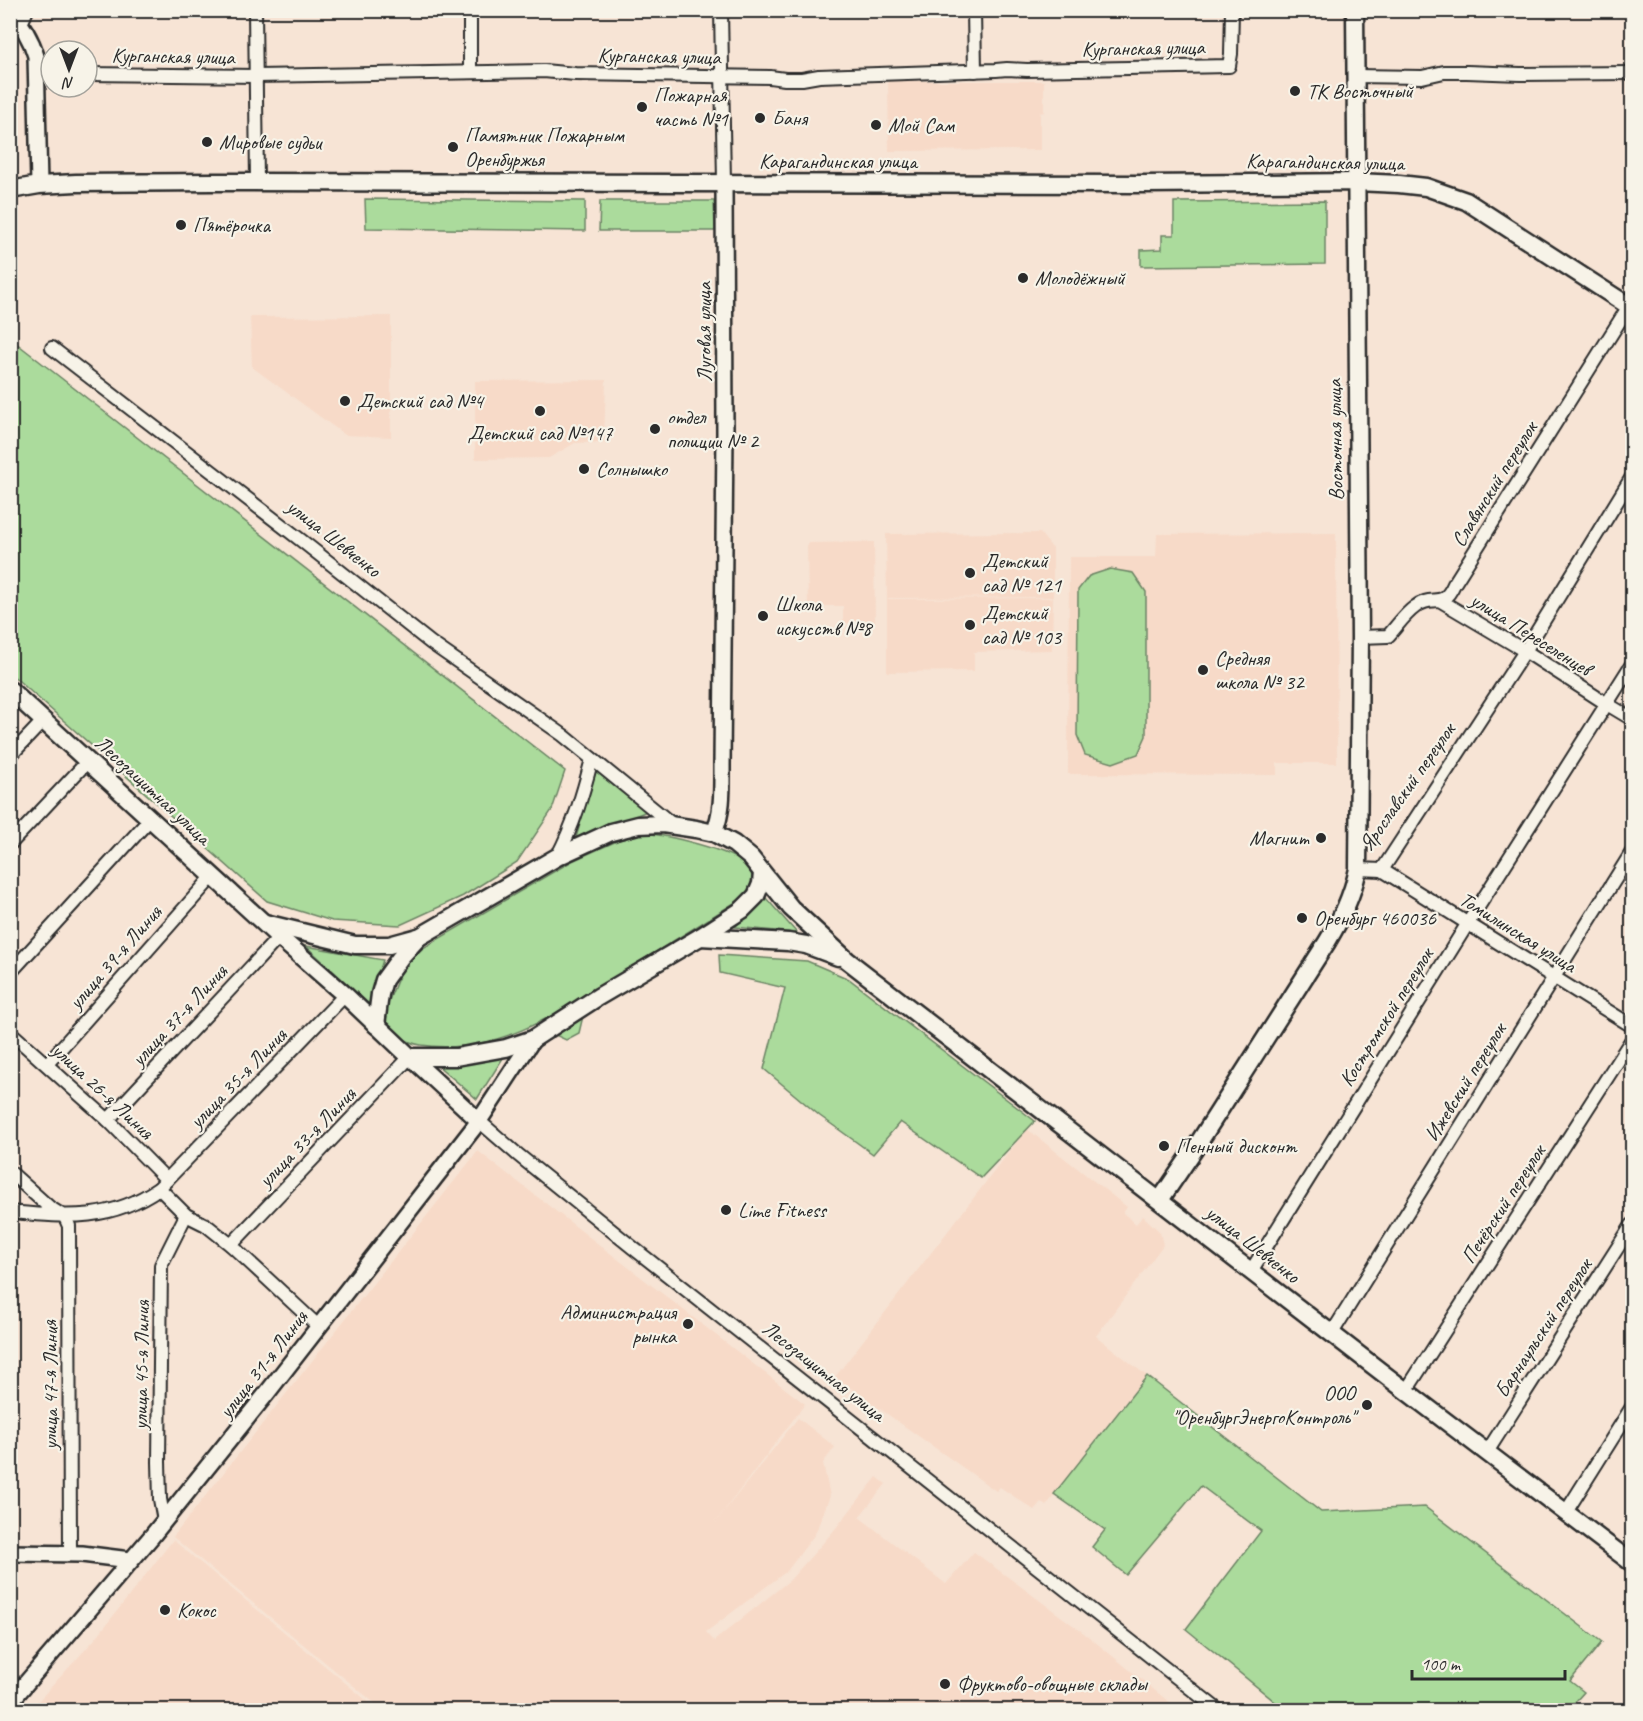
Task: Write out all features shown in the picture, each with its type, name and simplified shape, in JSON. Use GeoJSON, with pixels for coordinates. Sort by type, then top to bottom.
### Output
{"type":"FeatureCollection","features":[{"type":"Feature","properties":{"kind":"main road","name":"Восточная улица"},"geometry":{"type":"LineString","coordinates":[[1355,10],[1360,637],[1358,869]]}},
{"type":"Feature","properties":{"kind":"main road","name":"Карагандинская улица"},"geometry":{"type":"LineString","coordinates":[[10,190],[39,185],[76,183],[257,182],[1157,184],[1356,182],[1399,184],[1426,187],[1466,201],[1631,307]]}},
{"type":"Feature","properties":{"kind":"main road","name":"Лесозащитная улица"},"geometry":{"type":"LineString","coordinates":[[10,690],[279,937],[345,994],[410,1057]]}},
{"type":"Feature","properties":{"kind":"main road"},"geometry":{"type":"LineString","coordinates":[[376,1024],[384,980],[419,937],[557,857],[626,827],[673,825],[714,833]]}},
{"type":"Feature","properties":{"kind":"main road","name":"улица Шевченко"},"geometry":{"type":"LineString","coordinates":[[714,833],[734,844],[752,858],[790,908],[847,960],[1632,1563]]}},
{"type":"Feature","properties":{"kind":"main road","name":"Ярославский переулок"},"geometry":{"type":"LineString","coordinates":[[1160,1200],[1201,1140],[1327,942],[1346,908],[1354,889],[1358,869]]}},
{"type":"Feature","properties":{"kind":"main road"},"geometry":{"type":"LineString","coordinates":[[410,1057],[456,1057],[506,1048],[533,1039],[598,997],[731,918],[752,901],[759,890],[762,873]]}},
{"type":"Feature","properties":{"kind":"main road","name":"Лесозащитная улица"},"geometry":{"type":"LineString","coordinates":[[264,922],[355,945],[389,945],[419,937]]}},
{"type":"Feature","properties":{"kind":"main road","name":"улица Шевченко"},"geometry":{"type":"LineString","coordinates":[[700,937],[788,942],[806,945],[847,960]]}},
{"type":"Feature","properties":{"kind":"street"},"geometry":{"type":"LineString","coordinates":[[255,10],[257,182]]}},
{"type":"Feature","properties":{"kind":"street"},"geometry":{"type":"LineString","coordinates":[[470,10],[470,71]]}},
{"type":"Feature","properties":{"kind":"street","name":"Луговая улица"},"geometry":{"type":"LineString","coordinates":[[714,833],[719,821],[721,806],[725,432],[721,10]]}},
{"type":"Feature","properties":{"kind":"street"},"geometry":{"type":"LineString","coordinates":[[974,10],[975,71]]}},
{"type":"Feature","properties":{"kind":"street","name":"Курганская улица"},"geometry":{"type":"LineString","coordinates":[[99,74],[256,76],[544,71],[575,74],[785,79],[1007,69],[1229,66],[1232,10]]}},
{"type":"Feature","properties":{"kind":"street"},"geometry":{"type":"LineString","coordinates":[[10,12],[24,17],[39,63]]}},
{"type":"Feature","properties":{"kind":"street"},"geometry":{"type":"LineString","coordinates":[[1355,76],[1422,77],[1444,72],[1632,73]]}},
{"type":"Feature","properties":{"kind":"street"},"geometry":{"type":"LineString","coordinates":[[39,185],[43,99]]}},
{"type":"Feature","properties":{"kind":"street","name":"Славянский переулок"},"geometry":{"type":"LineString","coordinates":[[1441,601],[1450,594],[1631,307]]}},
{"type":"Feature","properties":{"kind":"street","name":"улица Шевченко"},"geometry":{"type":"LineString","coordinates":[[52,348],[302,540],[431,643],[563,735],[673,825]]}},
{"type":"Feature","properties":{"kind":"street","name":"Ярославский переулок"},"geometry":{"type":"LineString","coordinates":[[1358,869],[1383,870],[1525,651],[1632,477]]}},
{"type":"Feature","properties":{"kind":"street"},"geometry":{"type":"LineString","coordinates":[[1360,637],[1388,636],[1415,606],[1426,601],[1441,601]]}},
{"type":"Feature","properties":{"kind":"street","name":"улица Переселенцев"},"geometry":{"type":"LineString","coordinates":[[1441,601],[1632,719]]}},
{"type":"Feature","properties":{"kind":"street","name":"Костромской переулок"},"geometry":{"type":"LineString","coordinates":[[1251,1271],[1632,664]]}},
{"type":"Feature","properties":{"kind":"street"},"geometry":{"type":"LineString","coordinates":[[10,756],[44,720]]}},
{"type":"Feature","properties":{"kind":"street"},"geometry":{"type":"LineString","coordinates":[[557,857],[581,801],[592,759]]}},
{"type":"Feature","properties":{"kind":"street"},"geometry":{"type":"LineString","coordinates":[[10,844],[88,761]]}},
{"type":"Feature","properties":{"kind":"street"},"geometry":{"type":"LineString","coordinates":[[10,974],[151,818]]}},
{"type":"Feature","properties":{"kind":"street","name":"Ижевский переулок"},"geometry":{"type":"LineString","coordinates":[[1332,1333],[1632,852]]}},
{"type":"Feature","properties":{"kind":"street","name":"Томилинская улица"},"geometry":{"type":"LineString","coordinates":[[1383,870],[1632,1026]]}},
{"type":"Feature","properties":{"kind":"street","name":"улица 39-я Линия"},"geometry":{"type":"LineString","coordinates":[[46,1064],[213,876]]}},
{"type":"Feature","properties":{"kind":"street","name":"улица 37-я Линия"},"geometry":{"type":"LineString","coordinates":[[108,1120],[279,937]]}},
{"type":"Feature","properties":{"kind":"street","name":"улица 35-я Линия"},"geometry":{"type":"LineString","coordinates":[[10,1212],[65,1217],[95,1215],[143,1199],[163,1184],[345,994]]}},
{"type":"Feature","properties":{"kind":"street","name":"улица 26-я Линия"},"geometry":{"type":"LineString","coordinates":[[10,1032],[108,1120],[163,1184],[186,1215],[206,1225],[231,1245],[319,1327]]}},
{"type":"Feature","properties":{"kind":"street","name":"улица 31-я Линия"},"geometry":{"type":"LineString","coordinates":[[10,1702],[164,1521],[319,1327],[479,1121],[533,1039]]}},
{"type":"Feature","properties":{"kind":"street","name":"Печёрский переулок"},"geometry":{"type":"LineString","coordinates":[[1406,1391],[1632,1039]]}},
{"type":"Feature","properties":{"kind":"street","name":"Лесозащитная улица"},"geometry":{"type":"LineString","coordinates":[[410,1057],[517,1154],[632,1247],[1218,1710]]}},
{"type":"Feature","properties":{"kind":"street","name":"улица 33-я Линия"},"geometry":{"type":"LineString","coordinates":[[231,1245],[410,1057]]}},
{"type":"Feature","properties":{"kind":"street"},"geometry":{"type":"LineString","coordinates":[[10,1172],[49,1207],[65,1217]]}},
{"type":"Feature","properties":{"kind":"street","name":"улица 45-я Линия"},"geometry":{"type":"LineString","coordinates":[[164,1521],[160,1498],[159,1462],[161,1265],[186,1215]]}},
{"type":"Feature","properties":{"kind":"street","name":"улица 47-я Линия"},"geometry":{"type":"LineString","coordinates":[[65,1217],[69,1226],[70,1554]]}},
{"type":"Feature","properties":{"kind":"street","name":"Барнаульский переулок"},"geometry":{"type":"LineString","coordinates":[[1486,1452],[1632,1225]]}},
{"type":"Feature","properties":{"kind":"street"},"geometry":{"type":"LineString","coordinates":[[1566,1512],[1632,1407]]}},
{"type":"Feature","properties":{"kind":"street"},"geometry":{"type":"LineString","coordinates":[[10,1553],[70,1554],[130,1560]]}},
{"type":"Feature","properties":{"kind":"shaded area"},"geometry":{"type":"Polygon","coordinates":[[[888,81],[1044,81],[1044,112],[1040,113],[1040,150],[889,151],[888,81]]]}},
{"type":"Feature","properties":{"kind":"shaded area","name":"Детский сад №4"},"geometry":{"type":"Polygon","coordinates":[[[391,316],[391,437],[345,435],[252,367],[250,317],[391,316]]]}},
{"type":"Feature","properties":{"kind":"shaded area","name":"Детский сад №147"},"geometry":{"type":"Polygon","coordinates":[[[606,380],[604,442],[575,443],[549,458],[475,459],[475,381],[606,380]]]}},
{"type":"Feature","properties":{"kind":"shaded area","name":"Детский сад № 121"},"geometry":{"type":"Polygon","coordinates":[[[1040,533],[1053,549],[1053,597],[887,598],[886,534],[1040,533]]]}},
{"type":"Feature","properties":{"kind":"shaded area","name":"Средняя школа № 32"},"geometry":{"type":"Polygon","coordinates":[[[1336,533],[1337,763],[1277,763],[1277,775],[1068,774],[1069,557],[1156,557],[1157,534],[1336,533]]]}},
{"type":"Feature","properties":{"kind":"shaded area"},"geometry":{"type":"Polygon","coordinates":[[[874,542],[875,623],[843,623],[843,606],[808,606],[807,543],[874,542]]]}},
{"type":"Feature","properties":{"kind":"shaded area","name":"Детский сад № 103"},"geometry":{"type":"Polygon","coordinates":[[[1053,598],[1052,650],[974,652],[974,671],[887,672],[887,599],[1053,598]]]}},
{"type":"Feature","properties":{"kind":"shaded area"},"geometry":{"type":"Polygon","coordinates":[[[1027,1129],[1127,1207],[1123,1213],[1136,1224],[1143,1216],[1160,1232],[1163,1245],[1096,1336],[1147,1376],[1046,1506],[1041,1502],[1034,1510],[1000,1487],[996,1491],[835,1377],[1027,1129]]]}},
{"type":"Feature","properties":{"kind":"shaded area"},"geometry":{"type":"Polygon","coordinates":[[[478,1151],[805,1404],[714,1524],[798,1418],[835,1447],[823,1463],[830,1496],[815,1534],[787,1571],[706,1632],[714,1641],[790,1580],[877,1477],[886,1484],[859,1517],[946,1584],[974,1552],[1089,1637],[1179,1710],[383,1710],[173,1537],[478,1151]]]}},
{"type":"Feature","properties":{"kind":"shaded area"},"geometry":{"type":"Polygon","coordinates":[[[173,1540],[378,1710],[30,1710],[95,1639],[173,1540]]]}},
{"type":"Feature","properties":{"kind":"green space"},"geometry":{"type":"Polygon","coordinates":[[[365,199],[585,201],[585,231],[366,228],[365,199]]]}},
{"type":"Feature","properties":{"kind":"green space"},"geometry":{"type":"Polygon","coordinates":[[[600,201],[714,201],[715,231],[599,231],[600,201]]]}},
{"type":"Feature","properties":{"kind":"green space"},"geometry":{"type":"Polygon","coordinates":[[[1325,201],[1325,264],[1141,266],[1141,250],[1162,249],[1162,235],[1174,235],[1174,202],[1325,201]]]}},
{"type":"Feature","properties":{"kind":"green space"},"geometry":{"type":"Polygon","coordinates":[[[11,339],[565,771],[552,810],[517,862],[463,896],[400,925],[332,921],[267,901],[11,674],[11,339]]]}},
{"type":"Feature","properties":{"kind":"green space"},"geometry":{"type":"Polygon","coordinates":[[[1110,569],[1133,573],[1146,592],[1146,736],[1138,754],[1113,763],[1085,755],[1077,735],[1078,590],[1089,576],[1110,569]]]}},
{"type":"Feature","properties":{"kind":"green space"},"geometry":{"type":"Polygon","coordinates":[[[596,769],[647,811],[575,841],[596,769]]]}},
{"type":"Feature","properties":{"kind":"green space"},"geometry":{"type":"Polygon","coordinates":[[[640,833],[697,844],[740,861],[751,871],[752,876],[748,889],[739,900],[579,1000],[529,1027],[504,1037],[477,1044],[449,1047],[410,1042],[390,1029],[386,1015],[391,995],[403,969],[423,948],[572,861],[640,833]]]}},
{"type":"Feature","properties":{"kind":"green space"},"geometry":{"type":"Polygon","coordinates":[[[765,897],[797,933],[735,927],[765,897]]]}},
{"type":"Feature","properties":{"kind":"green space"},"geometry":{"type":"Polygon","coordinates":[[[306,946],[383,960],[369,1004],[306,946]]]}},
{"type":"Feature","properties":{"kind":"green space"},"geometry":{"type":"Polygon","coordinates":[[[719,955],[807,961],[849,979],[1035,1121],[981,1178],[900,1122],[873,1154],[820,1116],[764,1069],[785,988],[720,973],[719,955]]]}},
{"type":"Feature","properties":{"kind":"green space"},"geometry":{"type":"Polygon","coordinates":[[[583,1016],[579,1033],[566,1040],[553,1034],[583,1016]]]}},
{"type":"Feature","properties":{"kind":"green space"},"geometry":{"type":"Polygon","coordinates":[[[503,1058],[477,1099],[436,1064],[503,1058]]]}},
{"type":"Feature","properties":{"kind":"green space"},"geometry":{"type":"Polygon","coordinates":[[[1147,1376],[1321,1512],[1425,1507],[1602,1642],[1570,1681],[1584,1692],[1568,1710],[1285,1710],[1186,1629],[1261,1531],[1201,1486],[1126,1575],[1092,1547],[1105,1530],[1054,1494],[1147,1376]]]}},
{"type":"Feature","properties":{"kind":"place","name":"ТК Восточный"},"geometry":{"type":"Point","coordinates":[1295,91]}},
{"type":"Feature","properties":{"kind":"place","name":"Пожарная часть №1"},"geometry":{"type":"Point","coordinates":[642,107]}},
{"type":"Feature","properties":{"kind":"place","name":"Баня"},"geometry":{"type":"Point","coordinates":[760,118]}},
{"type":"Feature","properties":{"kind":"place","name":"Мой Cам"},"geometry":{"type":"Point","coordinates":[876,125]}},
{"type":"Feature","properties":{"kind":"place","name":"Мировые судьи"},"geometry":{"type":"Point","coordinates":[207,142]}},
{"type":"Feature","properties":{"kind":"place","name":"Памятник Пожарным Оренбуржья"},"geometry":{"type":"Point","coordinates":[453,147]}},
{"type":"Feature","properties":{"kind":"place","name":"Пятёрочка"},"geometry":{"type":"Point","coordinates":[181,225]}},
{"type":"Feature","properties":{"kind":"place","name":"Молодёжный"},"geometry":{"type":"Point","coordinates":[1023,278]}},
{"type":"Feature","properties":{"kind":"place","name":"Детский сад №4"},"geometry":{"type":"Point","coordinates":[345,401]}},
{"type":"Feature","properties":{"kind":"place","name":"Детский сад №147"},"geometry":{"type":"Point","coordinates":[540,411]}},
{"type":"Feature","properties":{"kind":"place","name":"отдел полиции № 2"},"geometry":{"type":"Point","coordinates":[655,429]}},
{"type":"Feature","properties":{"kind":"place","name":"Солнышко"},"geometry":{"type":"Point","coordinates":[584,469]}},
{"type":"Feature","properties":{"kind":"place","name":"Детский сад № 121"},"geometry":{"type":"Point","coordinates":[970,573]}},
{"type":"Feature","properties":{"kind":"place","name":"Школа искусств №8"},"geometry":{"type":"Point","coordinates":[763,616]}},
{"type":"Feature","properties":{"kind":"place","name":"Детский сад № 103"},"geometry":{"type":"Point","coordinates":[970,625]}},
{"type":"Feature","properties":{"kind":"place","name":"Средняя школа № 32"},"geometry":{"type":"Point","coordinates":[1203,670]}},
{"type":"Feature","properties":{"kind":"place","name":"Магнит"},"geometry":{"type":"Point","coordinates":[1321,838]}},
{"type":"Feature","properties":{"kind":"place","name":"Оренбург 460036"},"geometry":{"type":"Point","coordinates":[1302,918]}},
{"type":"Feature","properties":{"kind":"place","name":"Пенный дисконт"},"geometry":{"type":"Point","coordinates":[1164,1146]}},
{"type":"Feature","properties":{"kind":"place","name":"Lime Fitness"},"geometry":{"type":"Point","coordinates":[726,1210]}},
{"type":"Feature","properties":{"kind":"place","name":"Администрация рынка"},"geometry":{"type":"Point","coordinates":[688,1324]}},
{"type":"Feature","properties":{"kind":"place","name":"ООО \"ОренбургЭнергоКонтроль\""},"geometry":{"type":"Point","coordinates":[1367,1405]}},
{"type":"Feature","properties":{"kind":"place","name":"Кокос"},"geometry":{"type":"Point","coordinates":[165,1610]}},
{"type":"Feature","properties":{"kind":"place","name":"Фруктово-овощные склады"},"geometry":{"type":"Point","coordinates":[945,1684]}}]}
